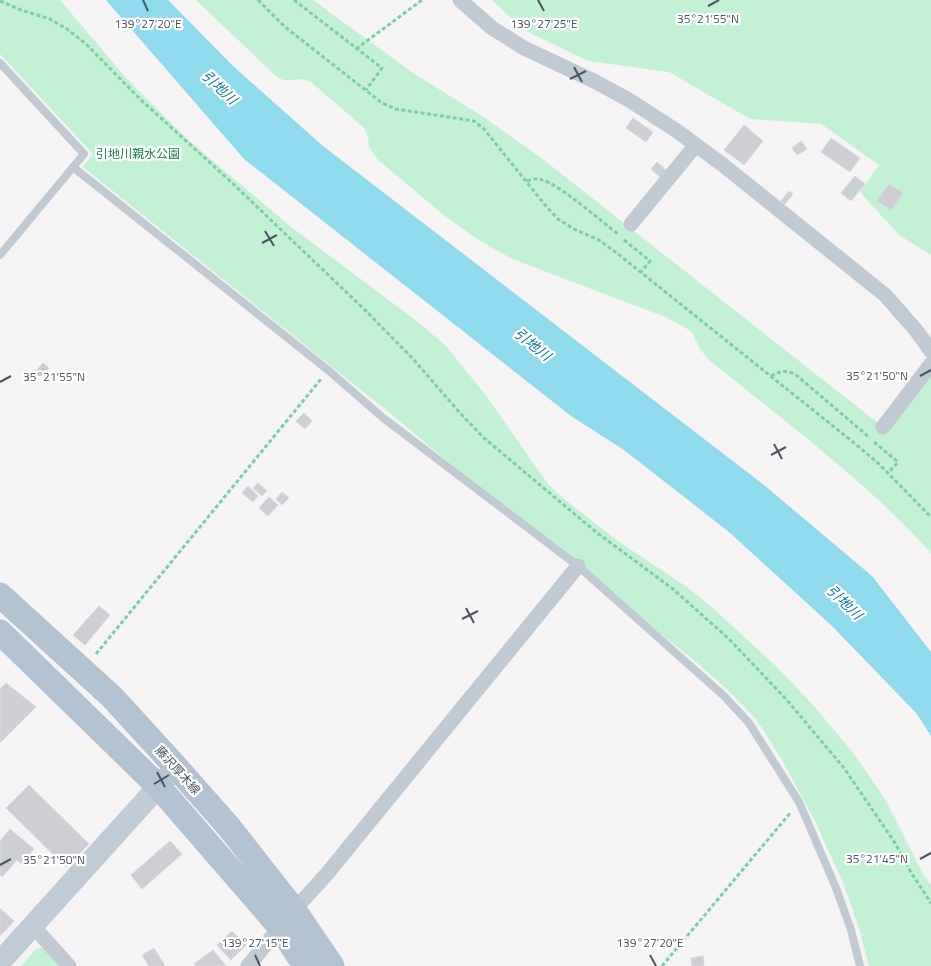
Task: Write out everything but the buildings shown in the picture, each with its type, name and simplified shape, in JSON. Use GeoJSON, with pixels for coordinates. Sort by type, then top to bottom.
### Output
{"type":"FeatureCollection","features":[{"type":"Feature","properties":{"kind":"main road","name":"藤沢厚木線"},"geometry":{"type":"LineString","coordinates":[[0,595],[112,697],[229,827],[287,918],[305,966]]}},
{"type":"Feature","properties":{"kind":"main road","name":"藤沢厚木線"},"geometry":{"type":"LineString","coordinates":[[0,632],[158,786],[332,966]]}},
{"type":"Feature","properties":{"kind":"street"},"geometry":{"type":"LineString","coordinates":[[460,0],[492,28],[524,48],[629,100],[696,145],[884,295],[915,329],[931,351]]}},
{"type":"Feature","properties":{"kind":"street"},"geometry":{"type":"LineString","coordinates":[[631,224],[696,145]]}},
{"type":"Feature","properties":{"kind":"street"},"geometry":{"type":"LineString","coordinates":[[883,427],[931,364]]}},
{"type":"Feature","properties":{"kind":"street"},"geometry":{"type":"LineString","coordinates":[[248,966],[287,918],[326,875],[578,566]]}},
{"type":"Feature","properties":{"kind":"street"},"geometry":{"type":"LineString","coordinates":[[0,962],[176,768]]}},
{"type":"Feature","properties":{"kind":"street"},"geometry":{"type":"LineString","coordinates":[[33,926],[69,966]]}},
{"type":"Feature","properties":{"kind":"lane"},"geometry":{"type":"LineString","coordinates":[[0,63],[84,154],[0,254]]}},
{"type":"Feature","properties":{"kind":"lane"},"geometry":{"type":"LineString","coordinates":[[73,168],[328,370],[382,417],[578,566],[724,696],[749,723],[800,802],[836,888],[860,966]]}},
{"type":"Feature","properties":{"kind":"path"},"geometry":{"type":"LineString","coordinates":[[258,0],[285,27],[382,103],[396,108],[474,122],[484,129],[544,205],[558,219],[574,229],[599,240],[641,272],[853,442],[888,473],[931,517]]}},
{"type":"Feature","properties":{"kind":"path"},"geometry":{"type":"LineString","coordinates":[[294,0],[382,68],[366,90]]}},
{"type":"Feature","properties":{"kind":"path"},"geometry":{"type":"LineString","coordinates":[[356,49],[422,0]]}},
{"type":"Feature","properties":{"kind":"path"},"geometry":{"type":"LineString","coordinates":[[0,1],[50,19],[86,44],[141,100],[230,180],[367,312],[414,360],[484,438],[596,532],[673,589],[729,639],[786,699],[844,768],[895,843],[931,903]]}},
{"type":"Feature","properties":{"kind":"path"},"geometry":{"type":"LineString","coordinates":[[526,181],[535,178],[544,180],[621,237],[650,261],[641,272]]}},
{"type":"Feature","properties":{"kind":"path"},"geometry":{"type":"LineString","coordinates":[[82,670],[328,370]]}},
{"type":"Feature","properties":{"kind":"path"},"geometry":{"type":"LineString","coordinates":[[771,376],[779,371],[787,370],[795,374],[898,462],[888,473]]}},
{"type":"Feature","properties":{"kind":"path"},"geometry":{"type":"LineString","coordinates":[[662,966],[800,802]]}},
{"type":"Feature","properties":{"kind":"green space","name":"引地川親水公園"},"geometry":{"type":"Polygon","coordinates":[[[0,0],[60,0],[127,79],[187,139],[290,226],[418,322],[445,345],[484,393],[549,485],[564,499],[618,541],[687,587],[777,667],[814,706],[854,754],[885,799],[923,874],[931,885],[931,966],[869,966],[859,928],[844,885],[815,821],[781,758],[756,719],[729,691],[696,662],[518,520],[386,410],[83,167],[93,154],[0,54],[0,0]]]}},
{"type":"Feature","properties":{"kind":"green space"},"geometry":{"type":"Polygon","coordinates":[[[196,0],[313,0],[413,73],[485,118],[540,157],[888,431],[931,374],[931,553],[906,526],[852,476],[709,360],[700,349],[691,331],[668,318],[515,260],[460,227],[377,159],[369,147],[368,137],[364,128],[311,82],[301,79],[283,80],[278,78],[196,0]]]}},
{"type":"Feature","properties":{"kind":"green space"},"geometry":{"type":"Polygon","coordinates":[[[492,0],[931,0],[931,255],[899,235],[860,192],[879,165],[821,124],[750,119],[669,72],[588,61],[524,30],[492,0]]]}},
{"type":"Feature","properties":{"kind":"green space"},"geometry":{"type":"Polygon","coordinates":[[[45,947],[62,966],[21,966],[36,949],[45,947]]]}},
{"type":"Feature","properties":{"kind":"water","name":"引地川"},"geometry":{"type":"Polygon","coordinates":[[[106,0],[168,0],[233,66],[323,146],[764,485],[872,576],[931,652],[931,736],[917,714],[832,626],[729,532],[624,450],[571,416],[244,159],[106,0]]]}}]}
